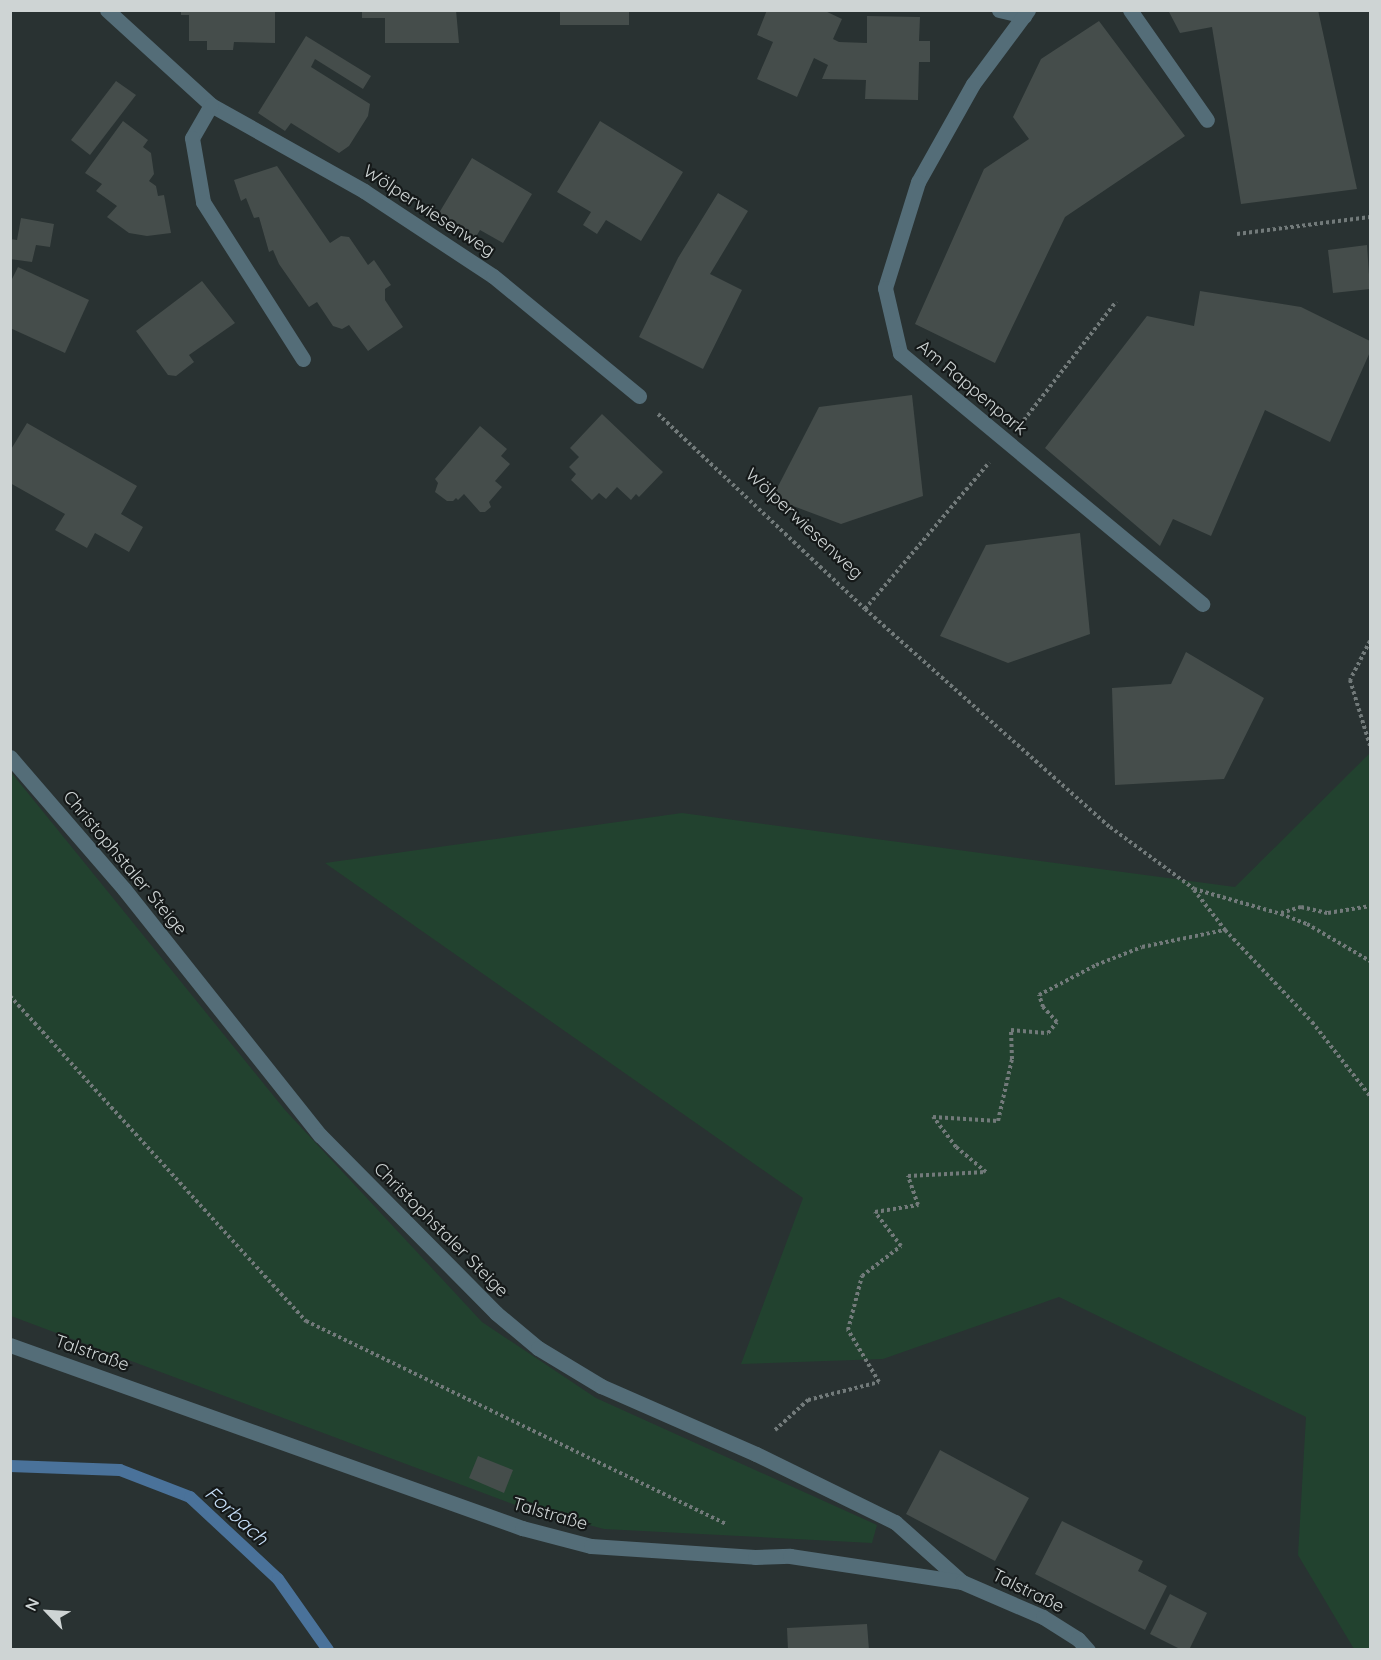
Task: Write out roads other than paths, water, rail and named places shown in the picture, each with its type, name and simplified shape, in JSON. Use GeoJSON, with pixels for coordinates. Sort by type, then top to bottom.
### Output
{"type":"FeatureCollection","features":[{"type":"Feature","properties":{"kind":"street","name":"Wölperwiesenweg"},"geometry":{"type":"LineString","coordinates":[[107,10],[211,105],[364,191],[493,276],[639,396]]}},
{"type":"Feature","properties":{"kind":"street"},"geometry":{"type":"LineString","coordinates":[[999,10],[1026,13]]}},
{"type":"Feature","properties":{"kind":"street"},"geometry":{"type":"LineString","coordinates":[[1130,10],[1208,120]]}},
{"type":"Feature","properties":{"kind":"street","name":"Am Rappenpark"},"geometry":{"type":"LineString","coordinates":[[1026,13],[973,84],[918,182],[885,288],[900,353],[1202,604]]}},
{"type":"Feature","properties":{"kind":"street"},"geometry":{"type":"LineString","coordinates":[[211,105],[192,138],[203,202],[303,358]]}},
{"type":"Feature","properties":{"kind":"street","name":"Christophstaler Steige"},"geometry":{"type":"LineString","coordinates":[[10,757],[124,889],[320,1135],[496,1314],[538,1348],[601,1386],[756,1454],[894,1522],[962,1582]]}},
{"type":"Feature","properties":{"kind":"street","name":"Talstraße"},"geometry":{"type":"LineString","coordinates":[[10,1345],[522,1528],[591,1546],[755,1557],[790,1556],[962,1582],[1043,1617],[1078,1639],[1088,1650]]}},
{"type":"Feature","properties":{"kind":"waterway","name":"Forbach"},"geometry":{"type":"LineString","coordinates":[[10,1466],[120,1470],[190,1497],[278,1579],[328,1650]]}}]}
